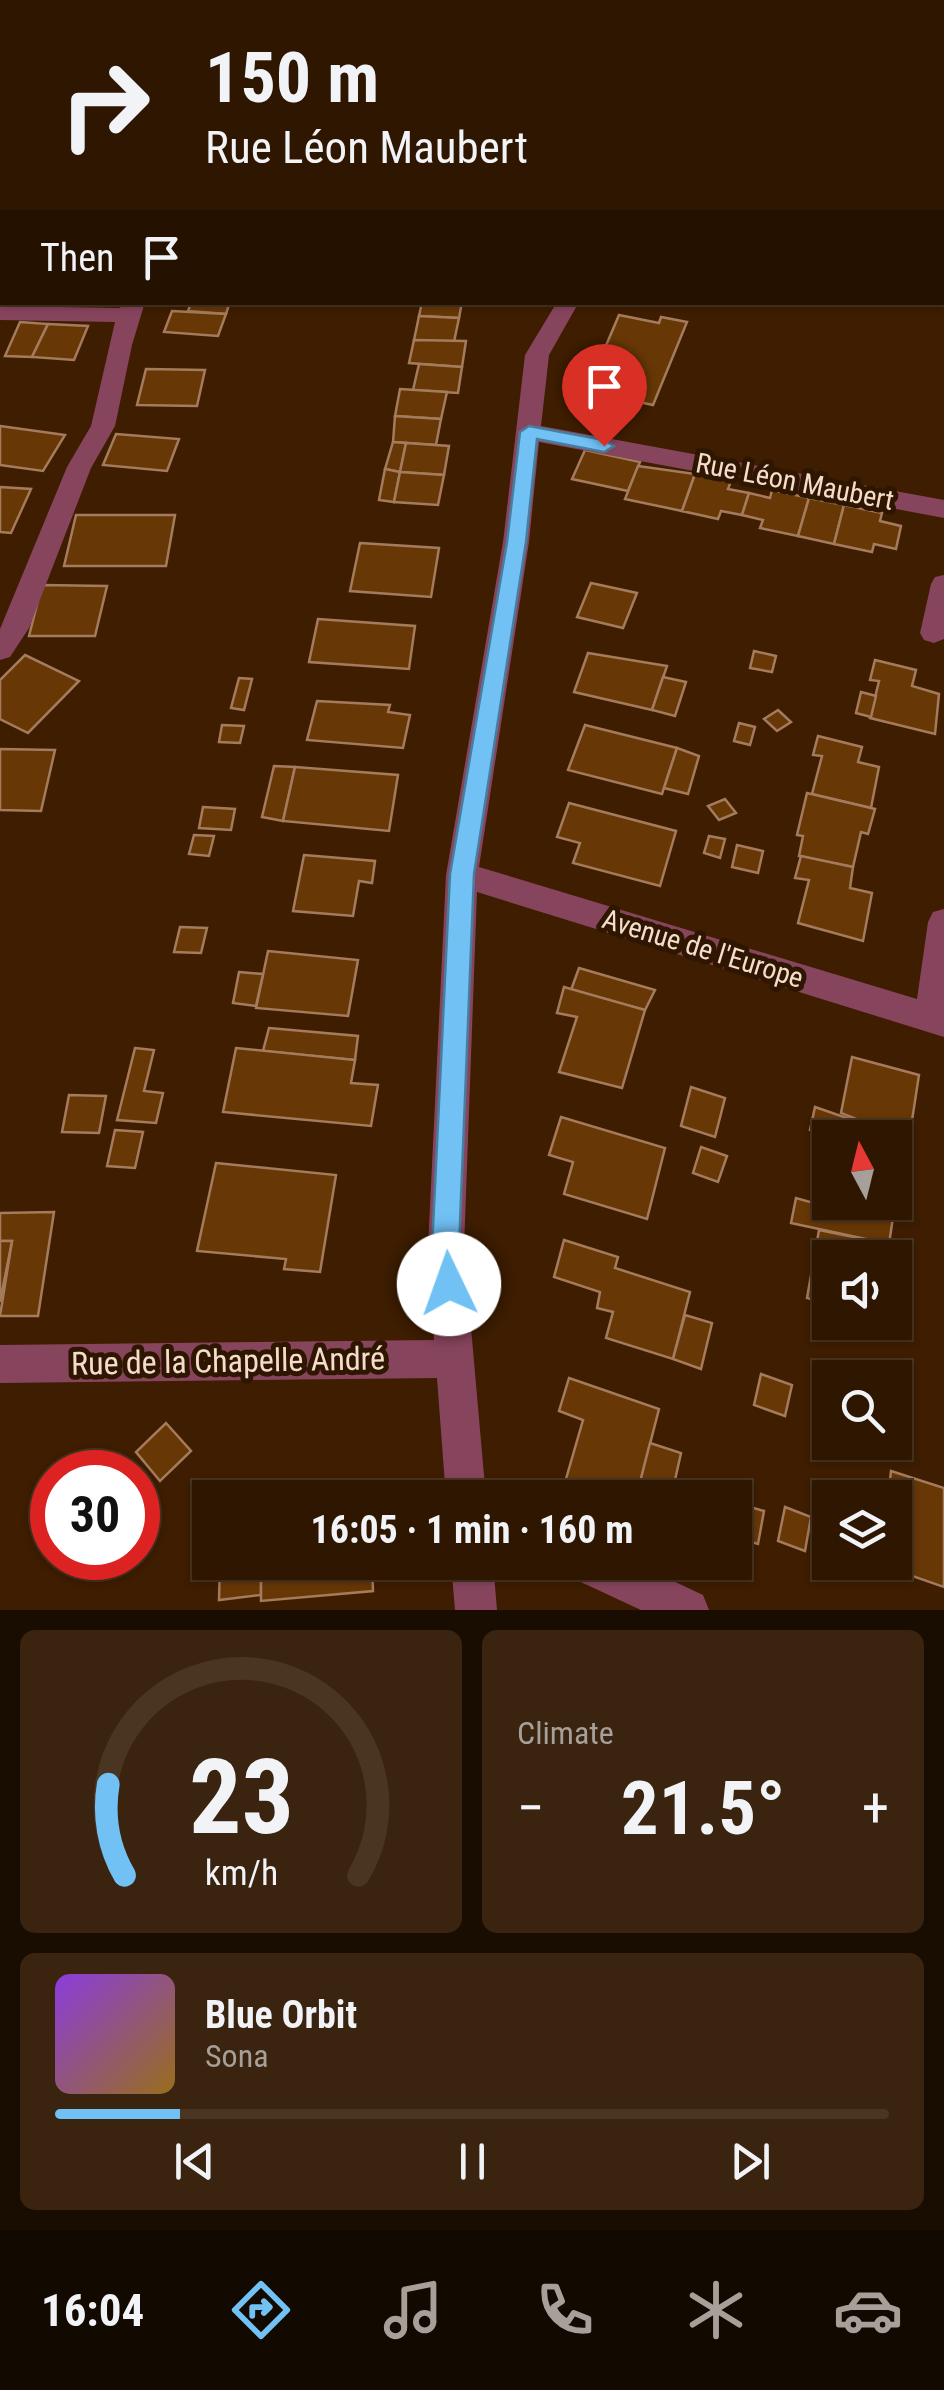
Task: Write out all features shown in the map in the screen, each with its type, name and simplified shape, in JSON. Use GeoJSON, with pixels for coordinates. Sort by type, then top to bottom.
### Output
{"type":"FeatureCollection","features":[{"type":"Feature","properties":{"kind":"street"},"geometry":{"type":"LineString","coordinates":[[465,1480],[446,1248],[462,874],[516,542],[537,355],[566,305]]}},
{"type":"Feature","properties":{"kind":"street"},"geometry":{"type":"LineString","coordinates":[[0,313],[131,309],[113,382],[114,398],[96,446],[79,467],[15,628],[0,650]]}},
{"type":"Feature","properties":{"kind":"street","name":"Rue Léon Maubert"},"geometry":{"type":"LineString","coordinates":[[529,432],[944,509]]}},
{"type":"Feature","properties":{"kind":"street"},"geometry":{"type":"LineString","coordinates":[[934,633],[944,584]]}},
{"type":"Feature","properties":{"kind":"street","name":"Avenue de l'Europe"},"geometry":{"type":"LineString","coordinates":[[462,874],[937,1020]]}},
{"type":"Feature","properties":{"kind":"street"},"geometry":{"type":"LineString","coordinates":[[937,1020],[944,922]]}},
{"type":"Feature","properties":{"kind":"street","name":"Rue de la Chapelle André"},"geometry":{"type":"LineString","coordinates":[[0,1364],[456,1358]]}},
{"type":"Feature","properties":{"kind":"street"},"geometry":{"type":"LineString","coordinates":[[474,1580],[476,1610]]}},
{"type":"Feature","properties":{"kind":"street"},"geometry":{"type":"LineString","coordinates":[[624,1580],[688,1610]]}},
{"type":"Feature","properties":{"kind":"building"},"geometry":{"type":"Polygon","coordinates":[[[190,305],[229,305],[226,314],[188,311],[190,305]]]}},
{"type":"Feature","properties":{"kind":"building"},"geometry":{"type":"Polygon","coordinates":[[[421,305],[461,305],[459,318],[419,316],[421,305]]]}},
{"type":"Feature","properties":{"kind":"building"},"geometry":{"type":"Polygon","coordinates":[[[172,311],[226,314],[218,336],[164,332],[172,311]]]}},
{"type":"Feature","properties":{"kind":"building"},"geometry":{"type":"Polygon","coordinates":[[[619,315],[659,323],[661,317],[687,322],[653,405],[593,392],[609,357],[602,355],[619,315]]]}},
{"type":"Feature","properties":{"kind":"building"},"geometry":{"type":"Polygon","coordinates":[[[419,316],[459,318],[454,342],[414,340],[419,316]]]}},
{"type":"Feature","properties":{"kind":"building"},"geometry":{"type":"Polygon","coordinates":[[[20,322],[48,324],[32,357],[5,356],[20,322]]]}},
{"type":"Feature","properties":{"kind":"building"},"geometry":{"type":"Polygon","coordinates":[[[48,324],[88,326],[74,360],[32,357],[48,324]]]}},
{"type":"Feature","properties":{"kind":"building"},"geometry":{"type":"Polygon","coordinates":[[[414,340],[466,341],[462,367],[409,363],[414,340]]]}},
{"type":"Feature","properties":{"kind":"building"},"geometry":{"type":"Polygon","coordinates":[[[419,364],[462,367],[458,393],[413,390],[419,364]]]}},
{"type":"Feature","properties":{"kind":"building"},"geometry":{"type":"Polygon","coordinates":[[[146,369],[205,370],[197,406],[137,405],[146,369]]]}},
{"type":"Feature","properties":{"kind":"building"},"geometry":{"type":"Polygon","coordinates":[[[400,389],[447,392],[441,419],[395,416],[400,389]]]}},
{"type":"Feature","properties":{"kind":"building"},"geometry":{"type":"Polygon","coordinates":[[[395,416],[441,419],[436,445],[393,442],[395,416]]]}},
{"type":"Feature","properties":{"kind":"building"},"geometry":{"type":"Polygon","coordinates":[[[0,426],[65,435],[43,471],[0,465],[0,426]]]}},
{"type":"Feature","properties":{"kind":"building"},"geometry":{"type":"Polygon","coordinates":[[[116,434],[179,439],[167,471],[103,465],[116,434]]]}},
{"type":"Feature","properties":{"kind":"building"},"geometry":{"type":"Polygon","coordinates":[[[393,442],[406,443],[400,472],[385,469],[393,442]]]}},
{"type":"Feature","properties":{"kind":"building"},"geometry":{"type":"Polygon","coordinates":[[[406,443],[449,446],[444,475],[400,472],[406,443]]]}},
{"type":"Feature","properties":{"kind":"building"},"geometry":{"type":"Polygon","coordinates":[[[585,450],[640,462],[628,491],[572,479],[585,450]]]}},
{"type":"Feature","properties":{"kind":"building"},"geometry":{"type":"Polygon","coordinates":[[[638,466],[695,474],[682,511],[625,499],[638,466]]]}},
{"type":"Feature","properties":{"kind":"building"},"geometry":{"type":"Polygon","coordinates":[[[385,469],[400,472],[394,502],[379,500],[385,469]]]}},
{"type":"Feature","properties":{"kind":"building"},"geometry":{"type":"Polygon","coordinates":[[[400,472],[444,475],[438,505],[394,502],[400,472]]]}},
{"type":"Feature","properties":{"kind":"building"},"geometry":{"type":"Polygon","coordinates":[[[695,474],[731,481],[728,489],[749,493],[742,515],[721,511],[718,519],[682,511],[695,474]]]}},
{"type":"Feature","properties":{"kind":"building"},"geometry":{"type":"Polygon","coordinates":[[[0,487],[31,489],[11,533],[0,532],[0,487]]]}},
{"type":"Feature","properties":{"kind":"building"},"geometry":{"type":"Polygon","coordinates":[[[772,490],[809,498],[798,536],[760,528],[763,520],[742,515],[749,493],[770,498],[772,490]]]}},
{"type":"Feature","properties":{"kind":"building"},"geometry":{"type":"Polygon","coordinates":[[[809,498],[844,505],[834,544],[798,536],[809,498]]]}},
{"type":"Feature","properties":{"kind":"building"},"geometry":{"type":"Polygon","coordinates":[[[844,505],[882,513],[880,521],[901,526],[896,549],[874,544],[872,552],[834,544],[844,505]]]}},
{"type":"Feature","properties":{"kind":"building"},"geometry":{"type":"Polygon","coordinates":[[[76,515],[175,515],[166,566],[64,566],[76,515]]]}},
{"type":"Feature","properties":{"kind":"building"},"geometry":{"type":"Polygon","coordinates":[[[360,543],[439,548],[431,597],[350,591],[360,543]]]}},
{"type":"Feature","properties":{"kind":"building"},"geometry":{"type":"Polygon","coordinates":[[[591,583],[637,593],[623,628],[577,617],[591,583]]]}},
{"type":"Feature","properties":{"kind":"building"},"geometry":{"type":"Polygon","coordinates":[[[42,585],[107,586],[95,636],[29,636],[42,585]]]}},
{"type":"Feature","properties":{"kind":"building"},"geometry":{"type":"Polygon","coordinates":[[[318,619],[415,626],[409,669],[309,662],[318,619]]]}},
{"type":"Feature","properties":{"kind":"building"},"geometry":{"type":"Polygon","coordinates":[[[754,651],[776,656],[772,672],[750,668],[754,651]]]}},
{"type":"Feature","properties":{"kind":"building"},"geometry":{"type":"Polygon","coordinates":[[[588,653],[667,666],[652,710],[574,692],[588,653]]]}},
{"type":"Feature","properties":{"kind":"building"},"geometry":{"type":"Polygon","coordinates":[[[25,655],[79,681],[28,733],[0,719],[0,680],[25,655]]]}},
{"type":"Feature","properties":{"kind":"building"},"geometry":{"type":"Polygon","coordinates":[[[875,660],[916,670],[912,686],[939,694],[935,734],[870,718],[879,681],[870,680],[875,660]]]}},
{"type":"Feature","properties":{"kind":"building"},"geometry":{"type":"Polygon","coordinates":[[[663,677],[686,682],[675,716],[652,710],[663,677]]]}},
{"type":"Feature","properties":{"kind":"building"},"geometry":{"type":"Polygon","coordinates":[[[239,678],[252,679],[244,710],[231,708],[239,678]]]}},
{"type":"Feature","properties":{"kind":"building"},"geometry":{"type":"Polygon","coordinates":[[[861,692],[876,696],[871,717],[856,713],[861,692]]]}},
{"type":"Feature","properties":{"kind":"building"},"geometry":{"type":"Polygon","coordinates":[[[317,701],[390,705],[388,712],[410,715],[403,748],[307,740],[317,701]]]}},
{"type":"Feature","properties":{"kind":"building"},"geometry":{"type":"Polygon","coordinates":[[[778,710],[791,722],[777,731],[764,719],[778,710]]]}},
{"type":"Feature","properties":{"kind":"building"},"geometry":{"type":"Polygon","coordinates":[[[739,723],[755,727],[750,745],[734,741],[739,723]]]}},
{"type":"Feature","properties":{"kind":"building"},"geometry":{"type":"Polygon","coordinates":[[[222,725],[244,726],[240,743],[219,742],[222,725]]]}},
{"type":"Feature","properties":{"kind":"building"},"geometry":{"type":"Polygon","coordinates":[[[585,725],[677,748],[662,794],[568,770],[585,725]]]}},
{"type":"Feature","properties":{"kind":"building"},"geometry":{"type":"Polygon","coordinates":[[[818,736],[862,747],[858,762],[879,767],[871,808],[812,794],[822,756],[813,755],[818,736]]]}},
{"type":"Feature","properties":{"kind":"building"},"geometry":{"type":"Polygon","coordinates":[[[677,748],[699,756],[688,794],[664,788],[677,748]]]}},
{"type":"Feature","properties":{"kind":"building"},"geometry":{"type":"Polygon","coordinates":[[[0,749],[55,750],[41,811],[0,810],[0,749]]]}},
{"type":"Feature","properties":{"kind":"building"},"geometry":{"type":"Polygon","coordinates":[[[274,766],[295,767],[283,821],[262,817],[274,766]]]}},
{"type":"Feature","properties":{"kind":"building"},"geometry":{"type":"Polygon","coordinates":[[[295,767],[398,775],[389,831],[283,821],[295,767]]]}},
{"type":"Feature","properties":{"kind":"building"},"geometry":{"type":"Polygon","coordinates":[[[807,793],[875,809],[868,834],[861,832],[853,867],[799,856],[803,836],[797,835],[807,793]]]}},
{"type":"Feature","properties":{"kind":"building"},"geometry":{"type":"Polygon","coordinates":[[[725,799],[736,813],[719,820],[708,806],[725,799]]]}},
{"type":"Feature","properties":{"kind":"building"},"geometry":{"type":"Polygon","coordinates":[[[569,803],[676,831],[660,886],[573,863],[580,843],[557,837],[569,803]]]}},
{"type":"Feature","properties":{"kind":"building"},"geometry":{"type":"Polygon","coordinates":[[[203,807],[235,809],[231,830],[199,828],[203,807]]]}},
{"type":"Feature","properties":{"kind":"building"},"geometry":{"type":"Polygon","coordinates":[[[194,835],[214,836],[209,856],[189,854],[194,835]]]}},
{"type":"Feature","properties":{"kind":"building"},"geometry":{"type":"Polygon","coordinates":[[[709,836],[725,839],[720,858],[704,853],[709,836]]]}},
{"type":"Feature","properties":{"kind":"building"},"geometry":{"type":"Polygon","coordinates":[[[737,845],[763,851],[758,873],[732,867],[737,845]]]}},
{"type":"Feature","properties":{"kind":"building"},"geometry":{"type":"Polygon","coordinates":[[[304,855],[375,861],[372,883],[359,881],[353,916],[293,911],[304,855]]]}},
{"type":"Feature","properties":{"kind":"building"},"geometry":{"type":"Polygon","coordinates":[[[801,856],[853,867],[850,888],[872,893],[863,941],[798,923],[809,880],[795,878],[801,856]]]}},
{"type":"Feature","properties":{"kind":"building"},"geometry":{"type":"Polygon","coordinates":[[[180,927],[207,928],[201,953],[174,952],[180,927]]]}},
{"type":"Feature","properties":{"kind":"building"},"geometry":{"type":"Polygon","coordinates":[[[268,951],[358,960],[348,1016],[256,1008],[268,951]]]}},
{"type":"Feature","properties":{"kind":"building"},"geometry":{"type":"Polygon","coordinates":[[[579,968],[655,990],[645,1010],[571,990],[579,968]]]}},
{"type":"Feature","properties":{"kind":"building"},"geometry":{"type":"Polygon","coordinates":[[[239,972],[263,974],[256,1006],[233,1003],[239,972]]]}},
{"type":"Feature","properties":{"kind":"building"},"geometry":{"type":"Polygon","coordinates":[[[564,987],[645,1010],[622,1088],[559,1072],[577,1017],[557,1013],[564,987]]]}},
{"type":"Feature","properties":{"kind":"building"},"geometry":{"type":"Polygon","coordinates":[[[269,1028],[358,1036],[355,1060],[263,1051],[269,1028]]]}},
{"type":"Feature","properties":{"kind":"building"},"geometry":{"type":"Polygon","coordinates":[[[135,1048],[154,1050],[144,1091],[163,1093],[156,1123],[117,1120],[135,1048]]]}},
{"type":"Feature","properties":{"kind":"building"},"geometry":{"type":"Polygon","coordinates":[[[236,1048],[355,1060],[351,1083],[378,1085],[371,1126],[223,1112],[236,1048]]]}},
{"type":"Feature","properties":{"kind":"building"},"geometry":{"type":"Polygon","coordinates":[[[852,1057],[919,1075],[912,1120],[859,1120],[841,1113],[852,1057]]]}},
{"type":"Feature","properties":{"kind":"building"},"geometry":{"type":"Polygon","coordinates":[[[691,1087],[725,1098],[715,1137],[681,1126],[691,1087]]]}},
{"type":"Feature","properties":{"kind":"building"},"geometry":{"type":"Polygon","coordinates":[[[69,1095],[106,1096],[99,1133],[62,1132],[69,1095]]]}},
{"type":"Feature","properties":{"kind":"building"},"geometry":{"type":"Polygon","coordinates":[[[815,1107],[853,1120],[812,1120],[815,1107]]]}},
{"type":"Feature","properties":{"kind":"building"},"geometry":{"type":"Polygon","coordinates":[[[561,1117],[665,1148],[647,1219],[564,1194],[573,1162],[549,1155],[561,1117]]]}},
{"type":"Feature","properties":{"kind":"building"},"geometry":{"type":"Polygon","coordinates":[[[115,1130],[143,1132],[135,1168],[107,1166],[115,1130]]]}},
{"type":"Feature","properties":{"kind":"building"},"geometry":{"type":"Polygon","coordinates":[[[701,1147],[727,1156],[718,1182],[693,1173],[701,1147]]]}},
{"type":"Feature","properties":{"kind":"building"},"geometry":{"type":"Polygon","coordinates":[[[216,1163],[336,1175],[320,1272],[284,1269],[286,1259],[197,1251],[216,1163]]]}},
{"type":"Feature","properties":{"kind":"building"},"geometry":{"type":"Polygon","coordinates":[[[796,1198],[812,1203],[812,1220],[893,1220],[890,1240],[870,1240],[791,1223],[796,1198]]]}},
{"type":"Feature","properties":{"kind":"building"},"geometry":{"type":"Polygon","coordinates":[[[54,1212],[38,1316],[0,1316],[12,1241],[0,1241],[0,1213],[54,1212]]]}},
{"type":"Feature","properties":{"kind":"building"},"geometry":{"type":"Polygon","coordinates":[[[819,1230],[868,1240],[817,1240],[819,1230]]]}},
{"type":"Feature","properties":{"kind":"building"},"geometry":{"type":"Polygon","coordinates":[[[564,1240],[618,1257],[615,1268],[690,1292],[673,1359],[606,1338],[613,1312],[597,1308],[600,1292],[554,1277],[564,1240]]]}},
{"type":"Feature","properties":{"kind":"building"},"geometry":{"type":"Polygon","coordinates":[[[0,1241],[12,1241],[0,1302],[0,1241]]]}},
{"type":"Feature","properties":{"kind":"building"},"geometry":{"type":"Polygon","coordinates":[[[812,1270],[812,1300],[807,1298],[812,1270]]]}},
{"type":"Feature","properties":{"kind":"building"},"geometry":{"type":"Polygon","coordinates":[[[685,1315],[712,1323],[701,1369],[673,1359],[685,1315]]]}},
{"type":"Feature","properties":{"kind":"building"},"geometry":{"type":"Polygon","coordinates":[[[761,1374],[792,1385],[785,1416],[754,1405],[761,1374]]]}},
{"type":"Feature","properties":{"kind":"building"},"geometry":{"type":"Polygon","coordinates":[[[569,1378],[659,1409],[641,1480],[566,1479],[583,1420],[559,1411],[569,1378]]]}},
{"type":"Feature","properties":{"kind":"building"},"geometry":{"type":"Polygon","coordinates":[[[166,1423],[191,1451],[160,1481],[160,1450],[138,1450],[166,1423]]]}},
{"type":"Feature","properties":{"kind":"building"},"geometry":{"type":"Polygon","coordinates":[[[650,1443],[681,1453],[675,1480],[641,1480],[650,1443]]]}},
{"type":"Feature","properties":{"kind":"building"},"geometry":{"type":"Polygon","coordinates":[[[891,1471],[944,1488],[944,1587],[912,1576],[912,1480],[890,1480],[891,1471]]]}},
{"type":"Feature","properties":{"kind":"building"},"geometry":{"type":"Polygon","coordinates":[[[785,1507],[811,1517],[805,1551],[778,1541],[785,1507]]]}},
{"type":"Feature","properties":{"kind":"building"},"geometry":{"type":"Polygon","coordinates":[[[752,1508],[764,1511],[758,1544],[752,1542],[752,1508]]]}},
{"type":"Feature","properties":{"kind":"building"},"geometry":{"type":"Polygon","coordinates":[[[220,1580],[261,1580],[261,1595],[219,1600],[220,1580]]]}},
{"type":"Feature","properties":{"kind":"building"},"geometry":{"type":"Polygon","coordinates":[[[261,1580],[373,1580],[373,1591],[261,1601],[261,1580]]]}},
{"type":"Feature","properties":{"kind":"route"},"geometry":{"type":"LineString","coordinates":[[449,1284],[446,1248],[462,874],[516,542],[529,432],[604,446]]}}]}
